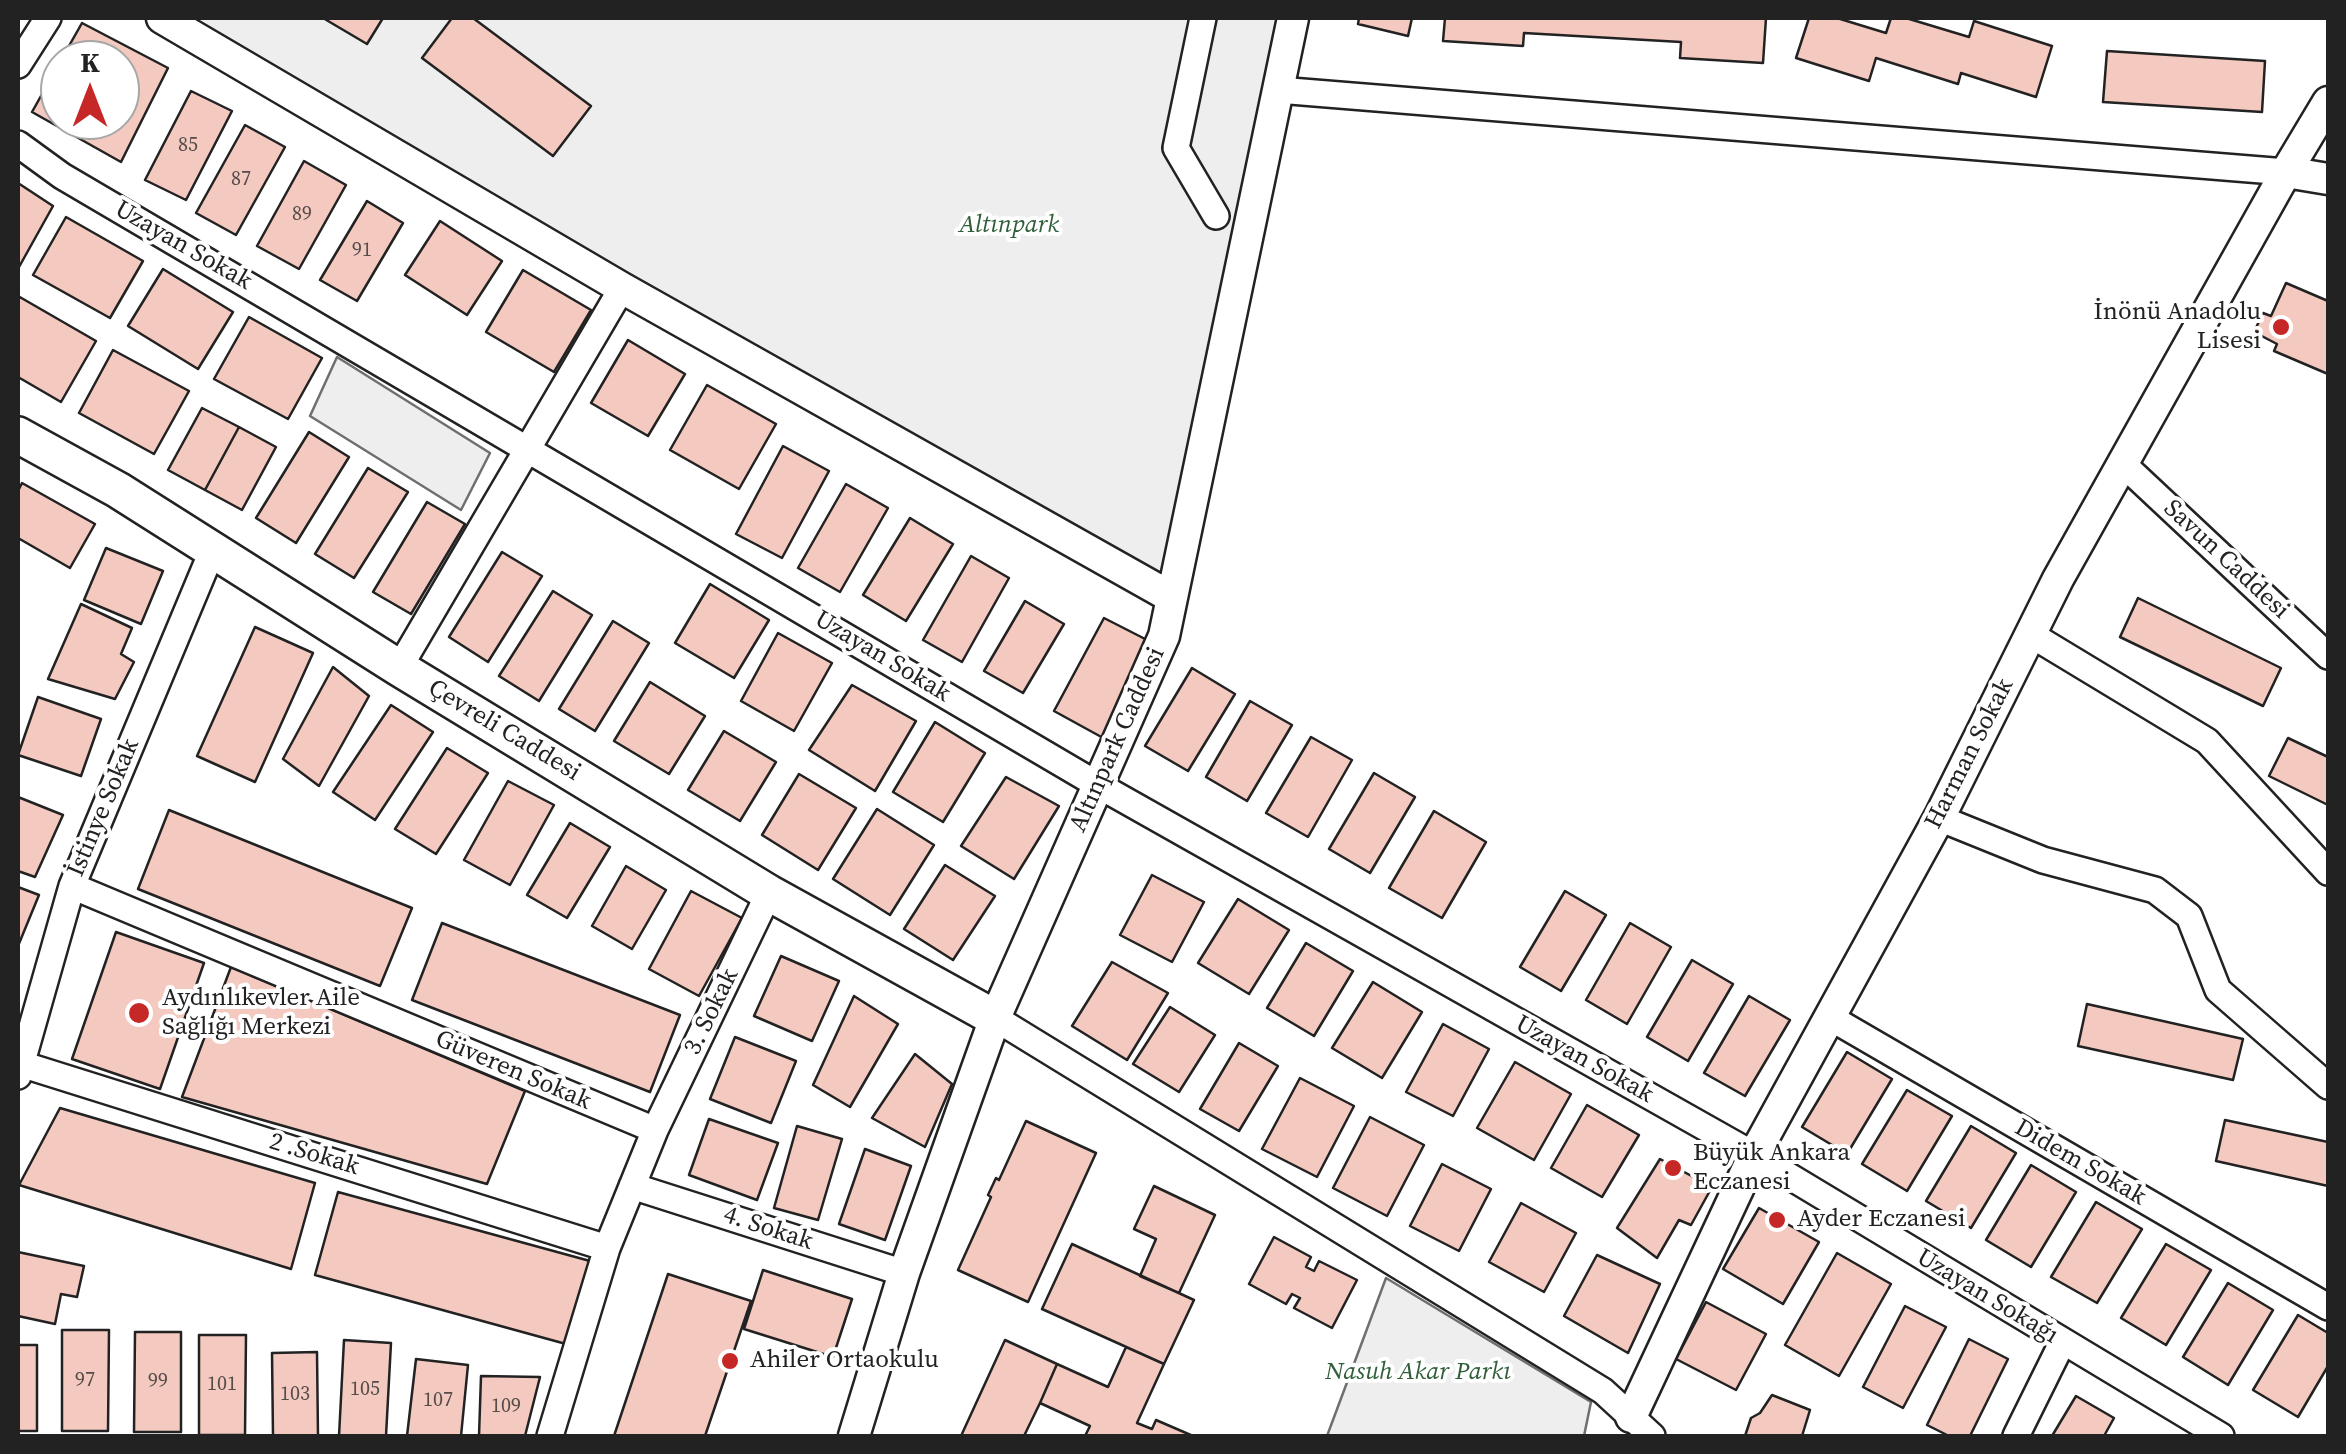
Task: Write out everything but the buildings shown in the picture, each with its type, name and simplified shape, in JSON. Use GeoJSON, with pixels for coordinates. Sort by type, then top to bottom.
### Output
{"type":"FeatureCollection","features":[{"type":"Feature","properties":{"kind":"main road","name":"Çevreli Caddesi"},"geometry":{"type":"LineString","coordinates":[[18,435],[214,548],[399,668],[769,893],[995,1018]]}},
{"type":"Feature","properties":{"kind":"street"},"geometry":{"type":"LineString","coordinates":[[18,65],[48,18]]}},
{"type":"Feature","properties":{"kind":"street"},"geometry":{"type":"LineString","coordinates":[[162,18],[622,288],[1171,598]]}},
{"type":"Feature","properties":{"kind":"street"},"geometry":{"type":"LineString","coordinates":[[1203,18],[1176,148],[1216,216]]}},
{"type":"Feature","properties":{"kind":"street","name":"Altınpark Caddesi"},"geometry":{"type":"LineString","coordinates":[[854,1436],[904,1273],[995,1018],[1164,636],[1292,18]]}},
{"type":"Feature","properties":{"kind":"street"},"geometry":{"type":"LineString","coordinates":[[1278,90],[2328,178]]}},
{"type":"Feature","properties":{"kind":"street","name":"Harman Sokak"},"geometry":{"type":"LineString","coordinates":[[1641,1427],[1754,1155],[1939,818],[2030,634],[2328,102]]}},
{"type":"Feature","properties":{"kind":"street","name":"Uzayan Sokak"},"geometry":{"type":"LineString","coordinates":[[18,144],[62,176],[1098,785],[1754,1155]]}},
{"type":"Feature","properties":{"kind":"street"},"geometry":{"type":"LineString","coordinates":[[399,668],[622,288]]}},
{"type":"Feature","properties":{"kind":"street","name":"Savun Caddesi"},"geometry":{"type":"LineString","coordinates":[[2123,464],[2328,656]]}},
{"type":"Feature","properties":{"kind":"street","name":"İstinye Sokak"},"geometry":{"type":"LineString","coordinates":[[19,1070],[72,886],[214,548]]}},
{"type":"Feature","properties":{"kind":"street"},"geometry":{"type":"LineString","coordinates":[[2030,634],[2207,741],[2328,872]]}},
{"type":"Feature","properties":{"kind":"street"},"geometry":{"type":"LineString","coordinates":[[1939,818],[2043,860],[2155,890],[2188,916],[2218,990],[2328,1086]]}},
{"type":"Feature","properties":{"kind":"street","name":"Güveren Sokak"},"geometry":{"type":"LineString","coordinates":[[72,886],[655,1130]]}},
{"type":"Feature","properties":{"kind":"street","name":"3. Sokak"},"geometry":{"type":"LineString","coordinates":[[655,1130],[769,893]]}},
{"type":"Feature","properties":{"kind":"street"},"geometry":{"type":"LineString","coordinates":[[18,985],[43,994]]}},
{"type":"Feature","properties":{"kind":"street"},"geometry":{"type":"LineString","coordinates":[[995,1018],[1604,1391],[1641,1427]]}},
{"type":"Feature","properties":{"kind":"street","name":"Didem Sokak"},"geometry":{"type":"LineString","coordinates":[[1830,1018],[2328,1308]]}},
{"type":"Feature","properties":{"kind":"street","name":"2 .Sokak"},"geometry":{"type":"LineString","coordinates":[[19,1070],[606,1248]]}},
{"type":"Feature","properties":{"kind":"street"},"geometry":{"type":"LineString","coordinates":[[550,1436],[606,1248],[655,1130]]}},
{"type":"Feature","properties":{"kind":"street","name":"Uzayan Sokağı"},"geometry":{"type":"LineString","coordinates":[[1754,1155],[2062,1344],[2222,1436]]}},
{"type":"Feature","properties":{"kind":"street","name":"4. Sokak"},"geometry":{"type":"LineString","coordinates":[[632,1186],[904,1273]]}},
{"type":"Feature","properties":{"kind":"street"},"geometry":{"type":"LineString","coordinates":[[2016,1436],[2062,1344]]}},
{"type":"Feature","properties":{"kind":"green space","name":"Altınpark"},"geometry":{"type":"Polygon","coordinates":[[[162,18],[1293,18],[1171,597],[162,18]]]}},
{"type":"Feature","properties":{"kind":"green space"},"geometry":{"type":"Polygon","coordinates":[[[337,357],[490,453],[461,510],[310,416],[337,357]]]}},
{"type":"Feature","properties":{"kind":"green space","name":"Nasuh Akar Parkı"},"geometry":{"type":"Polygon","coordinates":[[[1386,1278],[1591,1402],[1584,1436],[1327,1436],[1386,1278]]]}},
{"type":"Feature","properties":{"kind":"place","name":"İnönü Anadolu Lisesi"},"geometry":{"type":"Point","coordinates":[2281,327]}},
{"type":"Feature","properties":{"kind":"place","name":"Aydınlıkevler Aile Sağlığı Merkezi"},"geometry":{"type":"Point","coordinates":[139,1013]}},
{"type":"Feature","properties":{"kind":"place","name":"Büyük Ankara Eczanesi"},"geometry":{"type":"Point","coordinates":[1673,1168]}},
{"type":"Feature","properties":{"kind":"place","name":"Ayder Eczanesi"},"geometry":{"type":"Point","coordinates":[1777,1220]}},
{"type":"Feature","properties":{"kind":"place","name":"Ahiler Ortaokulu"},"geometry":{"type":"Point","coordinates":[730,1361]}}]}
